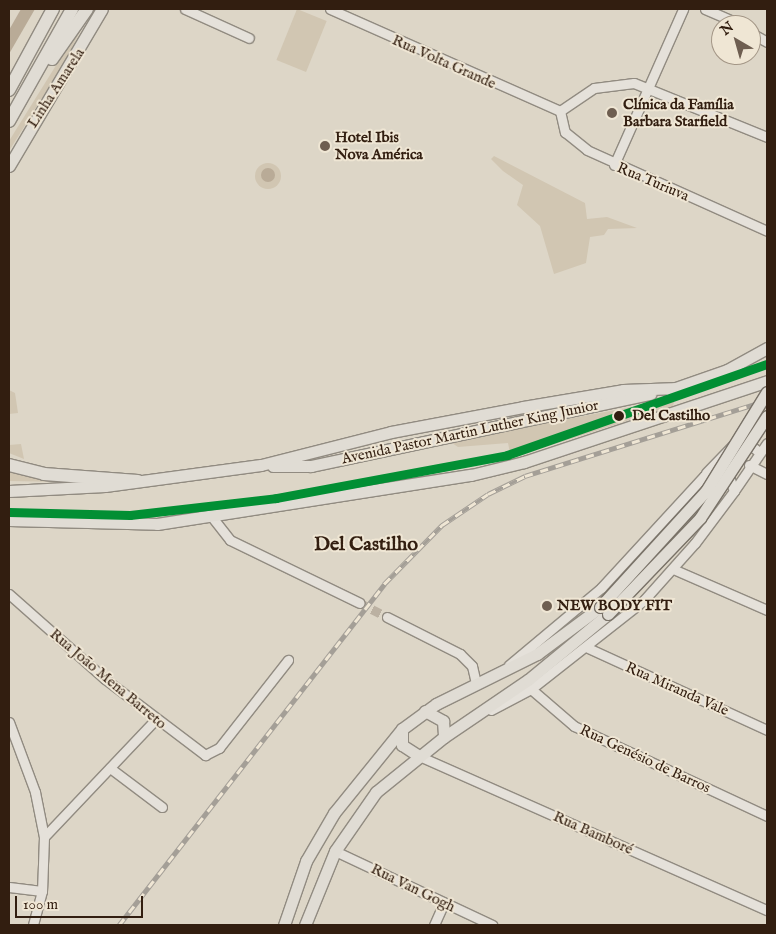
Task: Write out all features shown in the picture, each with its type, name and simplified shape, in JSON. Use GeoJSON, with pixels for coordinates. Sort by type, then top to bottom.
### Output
{"type":"FeatureCollection","features":[{"type":"Feature","properties":{"kind":"highway"},"geometry":{"type":"LineString","coordinates":[[9,90],[53,9]]}},
{"type":"Feature","properties":{"kind":"highway","name":"Linha Amarela"},"geometry":{"type":"LineString","coordinates":[[9,121],[36,78],[72,9]]}},
{"type":"Feature","properties":{"kind":"highway"},"geometry":{"type":"LineString","coordinates":[[36,78],[65,44],[87,9]]}},
{"type":"Feature","properties":{"kind":"highway"},"geometry":{"type":"LineString","coordinates":[[9,77],[25,62]]}},
{"type":"Feature","properties":{"kind":"highway"},"geometry":{"type":"LineString","coordinates":[[9,465],[44,474],[138,481]]}},
{"type":"Feature","properties":{"kind":"main road","name":"Linha Amarela"},"geometry":{"type":"LineString","coordinates":[[9,166],[102,9]]}},
{"type":"Feature","properties":{"kind":"main road"},"geometry":{"type":"LineString","coordinates":[[756,356],[767,342]]}},
{"type":"Feature","properties":{"kind":"main road","name":"Avenida Pastor Martin Luther King Junior"},"geometry":{"type":"LineString","coordinates":[[261,465],[312,466],[678,388],[767,350]]}},
{"type":"Feature","properties":{"kind":"main road"},"geometry":{"type":"LineString","coordinates":[[11,520],[126,525],[212,517],[504,468],[767,380]]}},
{"type":"Feature","properties":{"kind":"main road","name":"Avenida Pastor Martin Luther King Junior"},"geometry":{"type":"LineString","coordinates":[[9,491],[138,481],[261,465],[391,432],[523,407],[623,390],[678,388]]}},
{"type":"Feature","properties":{"kind":"main road"},"geometry":{"type":"LineString","coordinates":[[284,925],[306,861],[334,812],[402,729],[425,711],[550,646],[604,610],[701,498],[767,392]]}},
{"type":"Feature","properties":{"kind":"main road"},"geometry":{"type":"LineString","coordinates":[[304,925],[335,851],[376,792],[444,737],[479,714],[604,610],[700,518],[767,416]]}},
{"type":"Feature","properties":{"kind":"main road"},"geometry":{"type":"LineString","coordinates":[[425,711],[443,721],[444,737]]}},
{"type":"Feature","properties":{"kind":"main road"},"geometry":{"type":"LineString","coordinates":[[402,729],[402,745],[419,756]]}},
{"type":"Feature","properties":{"kind":"street"},"geometry":{"type":"LineString","coordinates":[[185,9],[249,38]]}},
{"type":"Feature","properties":{"kind":"street","name":"Rua Volta Grande"},"geometry":{"type":"LineString","coordinates":[[330,9],[560,111]]}},
{"type":"Feature","properties":{"kind":"street"},"geometry":{"type":"LineString","coordinates":[[614,165],[683,9]]}},
{"type":"Feature","properties":{"kind":"street"},"geometry":{"type":"LineString","coordinates":[[705,9],[719,15]]}},
{"type":"Feature","properties":{"kind":"street"},"geometry":{"type":"LineString","coordinates":[[560,111],[580,94],[609,83],[650,87],[767,137]]}},
{"type":"Feature","properties":{"kind":"street","name":"Rua Turiuva"},"geometry":{"type":"LineString","coordinates":[[560,111],[565,132],[614,165],[767,231]]}},
{"type":"Feature","properties":{"kind":"street"},"geometry":{"type":"LineString","coordinates":[[499,673],[601,588],[737,442],[767,426]]}},
{"type":"Feature","properties":{"kind":"street"},"geometry":{"type":"LineString","coordinates":[[737,442],[747,441],[758,450]]}},
{"type":"Feature","properties":{"kind":"street"},"geometry":{"type":"LineString","coordinates":[[479,714],[531,689],[588,648],[673,569],[734,491],[758,450],[767,443]]}},
{"type":"Feature","properties":{"kind":"street"},"geometry":{"type":"LineString","coordinates":[[749,465],[767,474]]}},
{"type":"Feature","properties":{"kind":"street"},"geometry":{"type":"LineString","coordinates":[[704,476],[723,471],[734,491]]}},
{"type":"Feature","properties":{"kind":"street"},"geometry":{"type":"LineString","coordinates":[[212,517],[230,540],[360,603]]}},
{"type":"Feature","properties":{"kind":"street"},"geometry":{"type":"LineString","coordinates":[[673,569],[767,610]]}},
{"type":"Feature","properties":{"kind":"street","name":"Rua João Mena Barreto"},"geometry":{"type":"LineString","coordinates":[[9,594],[156,720],[199,753],[212,753],[288,660]]}},
{"type":"Feature","properties":{"kind":"street"},"geometry":{"type":"LineString","coordinates":[[387,617],[460,654],[472,666],[476,683]]}},
{"type":"Feature","properties":{"kind":"street","name":"Rua Miranda Vale"},"geometry":{"type":"LineString","coordinates":[[588,648],[767,730]]}},
{"type":"Feature","properties":{"kind":"street","name":"Rua Genésio de Barros"},"geometry":{"type":"LineString","coordinates":[[531,689],[574,726],[767,816]]}},
{"type":"Feature","properties":{"kind":"street"},"geometry":{"type":"LineString","coordinates":[[44,837],[156,720]]}},
{"type":"Feature","properties":{"kind":"street"},"geometry":{"type":"LineString","coordinates":[[9,722],[35,792],[44,837],[42,891],[33,925]]}},
{"type":"Feature","properties":{"kind":"street","name":"Rua Bamboré"},"geometry":{"type":"LineString","coordinates":[[419,756],[767,910]]}},
{"type":"Feature","properties":{"kind":"street"},"geometry":{"type":"LineString","coordinates":[[110,768],[162,807]]}},
{"type":"Feature","properties":{"kind":"street","name":"Rua Van Gogh"},"geometry":{"type":"LineString","coordinates":[[335,851],[492,925]]}},
{"type":"Feature","properties":{"kind":"street"},"geometry":{"type":"LineString","coordinates":[[9,887],[42,891]]}},
{"type":"Feature","properties":{"kind":"street"},"geometry":{"type":"LineString","coordinates":[[434,925],[444,903]]}},
{"type":"Feature","properties":{"kind":"shaded area"},"geometry":{"type":"Polygon","coordinates":[[[21,9],[35,9],[9,54],[9,30],[21,9]]]}},
{"type":"Feature","properties":{"kind":"shaded area"},"geometry":{"type":"Polygon","coordinates":[[[91,9],[67,58],[9,151],[9,141],[91,9]]]}},
{"type":"Feature","properties":{"kind":"shaded area"},"geometry":{"type":"Polygon","coordinates":[[[297,9],[327,21],[306,72],[276,60],[297,9]]]}},
{"type":"Feature","properties":{"kind":"shaded area"},"geometry":{"type":"Polygon","coordinates":[[[494,156],[585,203],[587,219],[607,217],[637,228],[608,229],[604,235],[590,237],[586,263],[554,274],[540,226],[517,205],[523,185],[503,171],[491,159],[494,156]]]}},
{"type":"Feature","properties":{"kind":"shaded area"},"geometry":{"type":"Polygon","coordinates":[[[268,163],[278,166],[281,176],[278,186],[268,189],[258,186],[255,176],[258,166],[268,163]]]}},
{"type":"Feature","properties":{"kind":"shaded area"},"geometry":{"type":"Polygon","coordinates":[[[265,168],[271,168],[275,175],[271,182],[265,182],[261,178],[261,172],[265,168]]]}},
{"type":"Feature","properties":{"kind":"shaded area"},"geometry":{"type":"Polygon","coordinates":[[[9,390],[15,393],[18,413],[9,414],[9,390]]]}},
{"type":"Feature","properties":{"kind":"shaded area"},"geometry":{"type":"Polygon","coordinates":[[[675,399],[673,406],[511,458],[508,443],[458,447],[449,441],[675,399]]]}},
{"type":"Feature","properties":{"kind":"shaded area"},"geometry":{"type":"Polygon","coordinates":[[[21,444],[24,459],[9,453],[9,445],[21,444]]]}},
{"type":"Feature","properties":{"kind":"shaded area"},"geometry":{"type":"Polygon","coordinates":[[[9,470],[62,482],[9,481],[9,470]]]}},
{"type":"Feature","properties":{"kind":"tunnel"},"geometry":{"type":"LineString","coordinates":[[360,603],[387,617]]}},
{"type":"Feature","properties":{"kind":"railway"},"geometry":{"type":"LineString","coordinates":[[119,925],[384,584],[442,525],[488,494],[525,476],[767,400]]}},
{"type":"Feature","properties":{"kind":"transit line"},"geometry":{"type":"LineString","coordinates":[[9,512],[130,515],[276,498],[507,455],[767,364]]}},
{"type":"Feature","properties":{"kind":"place","name":"Clínica da Família Barbara Starfield"},"geometry":{"type":"Point","coordinates":[612,113]}},
{"type":"Feature","properties":{"kind":"place","name":"Hotel Ibis Nova América"},"geometry":{"type":"Point","coordinates":[325,146]}},
{"type":"Feature","properties":{"kind":"place","name":"Del Castilho"},"geometry":{"type":"Point","coordinates":[619,416]}},
{"type":"Feature","properties":{"kind":"place","name":"NEW BODY FIT"},"geometry":{"type":"Point","coordinates":[547,606]}},
{"type":"Feature","properties":{"kind":"district","name":"Del Castilho"},"geometry":{"type":"Point","coordinates":[366,544]}}]}
